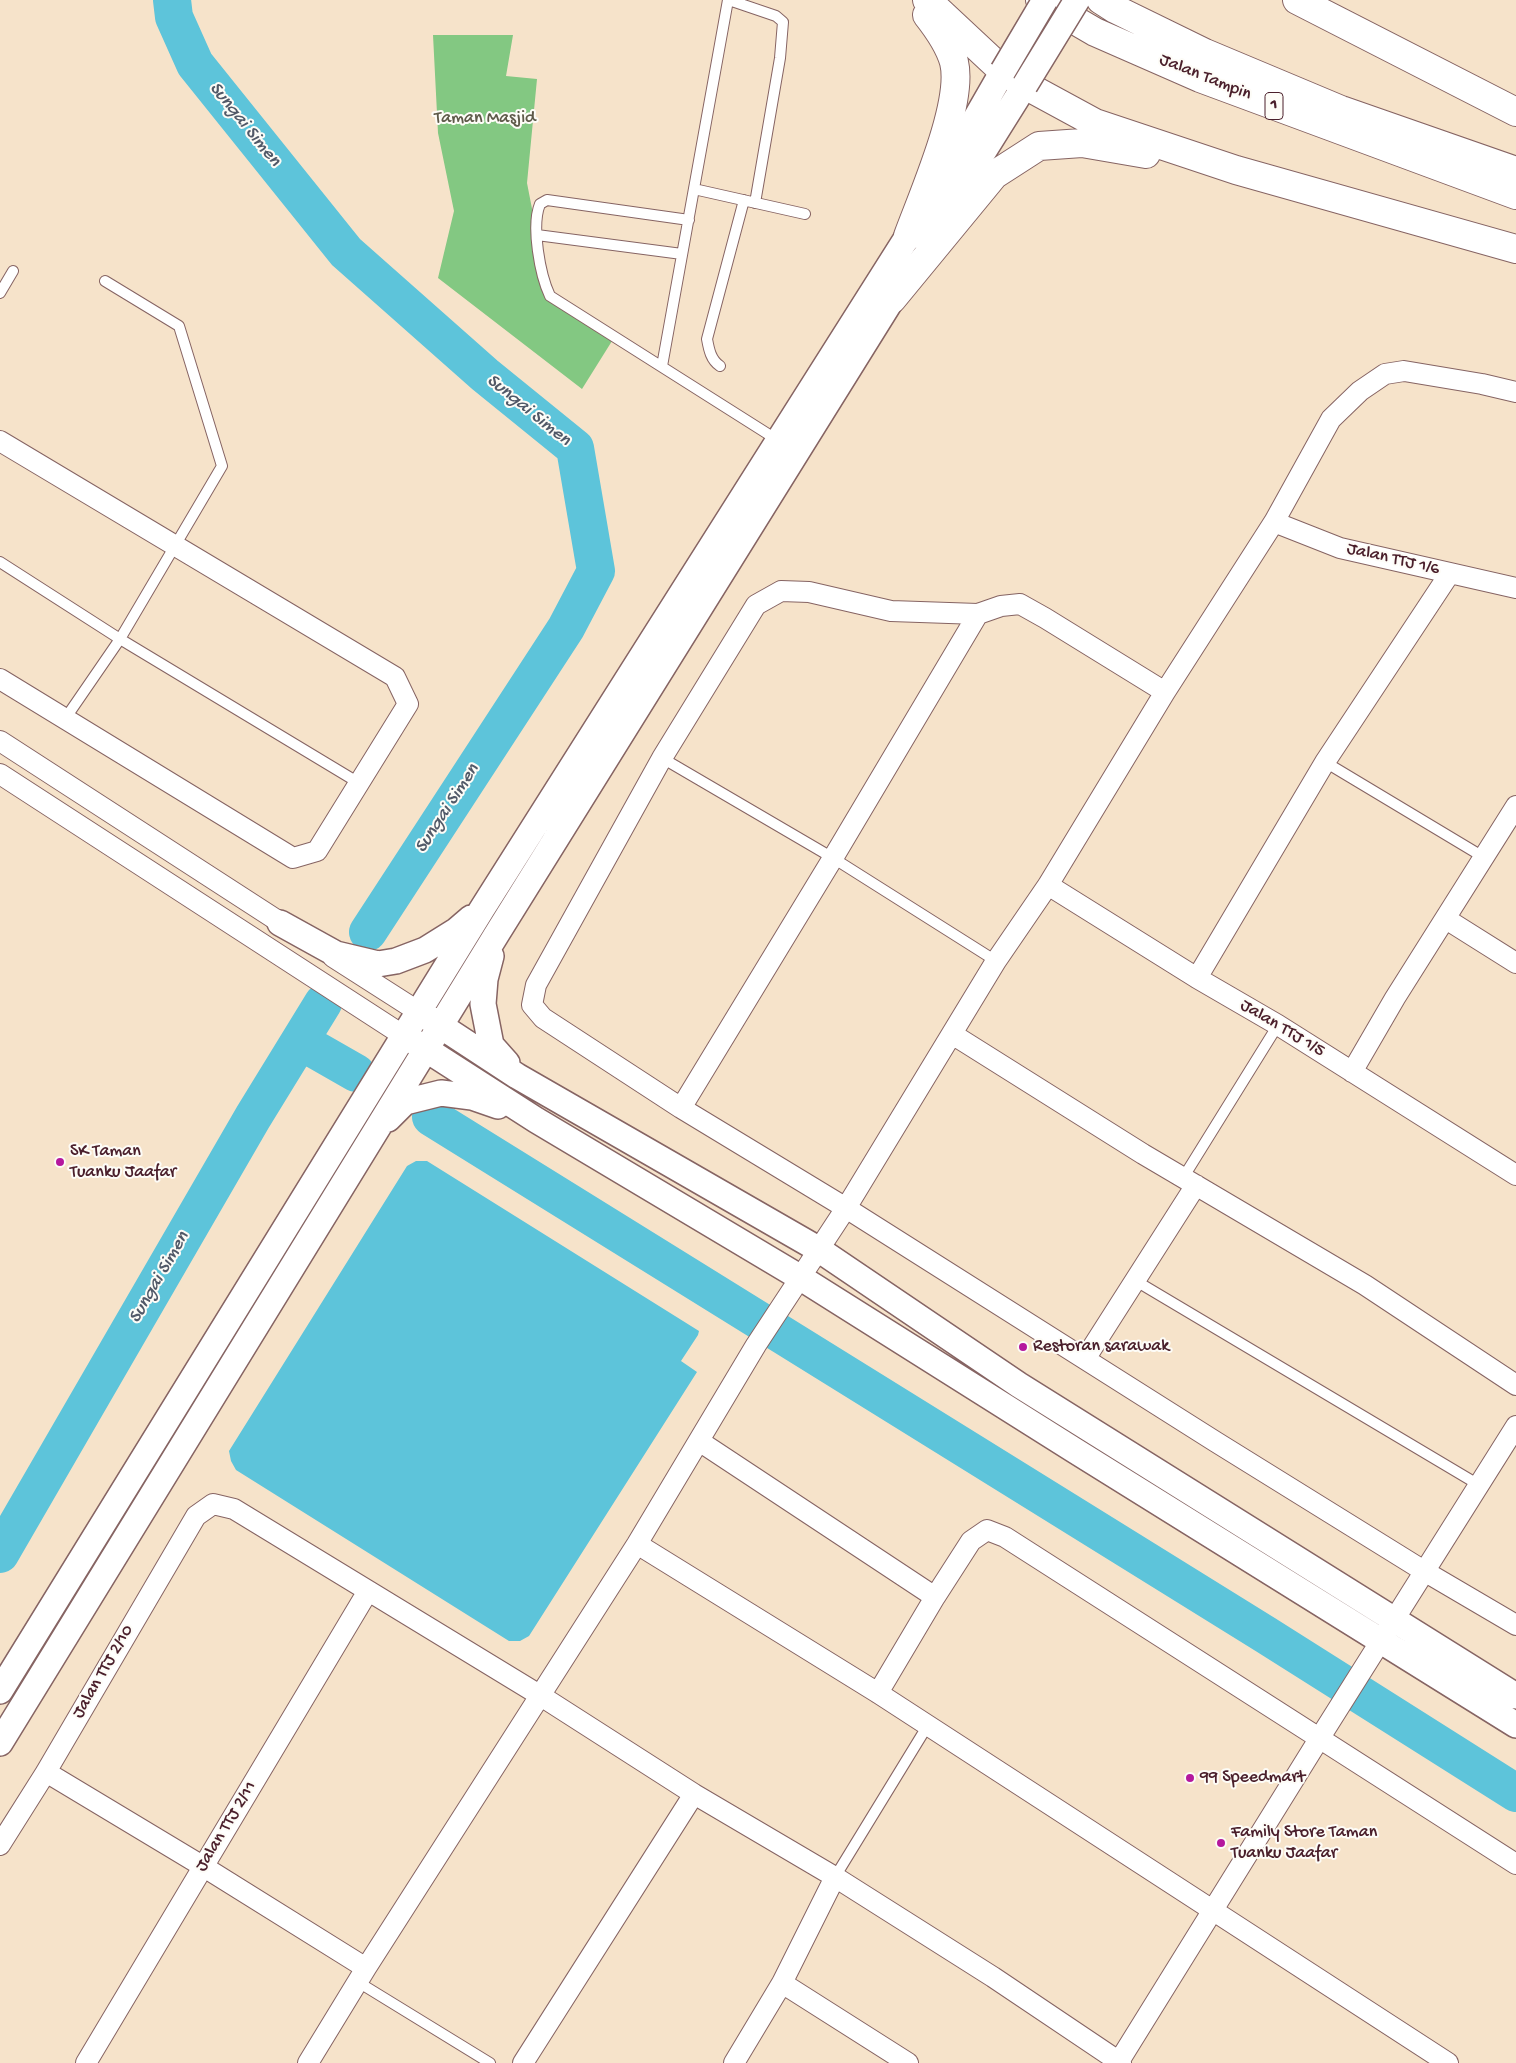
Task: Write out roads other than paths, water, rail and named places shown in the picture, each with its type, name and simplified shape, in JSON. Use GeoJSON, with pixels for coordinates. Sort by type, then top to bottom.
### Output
{"type":"FeatureCollection","features":[{"type":"Feature","properties":{"kind":"highway"},"geometry":{"type":"LineString","coordinates":[[908,236],[942,144],[956,85],[954,63],[948,46],[916,0]]}},
{"type":"Feature","properties":{"kind":"highway"},"geometry":{"type":"LineString","coordinates":[[927,0],[1014,78],[1095,122],[1236,170],[1516,249]]}},
{"type":"Feature","properties":{"kind":"highway","name":"Jalan Tampin"},"geometry":{"type":"LineString","coordinates":[[1040,0],[1095,32],[1200,78],[1516,195]]}},
{"type":"Feature","properties":{"kind":"highway","name":"Jalan Tampin"},"geometry":{"type":"LineString","coordinates":[[1101,0],[1115,9],[1205,53],[1340,110],[1516,171]]}},
{"type":"Feature","properties":{"kind":"highway"},"geometry":{"type":"LineString","coordinates":[[1297,0],[1316,7],[1516,112]]}},
{"type":"Feature","properties":{"kind":"highway"},"geometry":{"type":"LineString","coordinates":[[892,299],[994,174],[1040,146],[1082,143],[1236,170]]}},
{"type":"Feature","properties":{"kind":"street"},"geometry":{"type":"LineString","coordinates":[[787,447],[892,299],[1014,78],[1045,0]]}},
{"type":"Feature","properties":{"kind":"street"},"geometry":{"type":"LineString","coordinates":[[0,1744],[498,932],[702,583],[787,447],[908,236],[1014,78],[1077,0]]}},
{"type":"Feature","properties":{"kind":"street"},"geometry":{"type":"LineString","coordinates":[[308,2063],[362,1975],[637,1544],[756,1345],[846,1208],[996,961],[1048,885],[1165,692],[1274,522],[1331,419],[1360,391],[1385,374],[1404,371],[1482,384],[1516,392]]}},
{"type":"Feature","properties":{"kind":"street"},"geometry":{"type":"LineString","coordinates":[[0,441],[395,677],[408,704],[317,851],[293,858],[0,679]]}},
{"type":"Feature","properties":{"kind":"street","name":"Jalan TTJ 1/6"},"geometry":{"type":"LineString","coordinates":[[1274,522],[1340,548],[1516,588]]}},
{"type":"Feature","properties":{"kind":"street"},"geometry":{"type":"LineString","coordinates":[[1197,978],[1325,762],[1450,573]]}},
{"type":"Feature","properties":{"kind":"street"},"geometry":{"type":"LineString","coordinates":[[0,1692],[482,909],[702,583]]}},
{"type":"Feature","properties":{"kind":"street"},"geometry":{"type":"LineString","coordinates":[[1165,692],[1020,604],[1001,606],[978,614],[891,611],[809,592],[781,591],[756,605],[662,758],[536,986],[532,1005],[543,1018],[680,1108],[846,1208],[1424,1571],[1516,1625]]}},
{"type":"Feature","properties":{"kind":"street"},"geometry":{"type":"LineString","coordinates":[[680,1108],[833,858],[978,614]]}},
{"type":"Feature","properties":{"kind":"street"},"geometry":{"type":"LineString","coordinates":[[0,741],[517,1076],[818,1249],[1019,1385],[1516,1696]]}},
{"type":"Feature","properties":{"kind":"street"},"geometry":{"type":"LineString","coordinates":[[0,774],[536,1120],[801,1278],[1516,1725]]}},
{"type":"Feature","properties":{"kind":"street"},"geometry":{"type":"LineString","coordinates":[[1352,1072],[1395,998],[1516,806]]}},
{"type":"Feature","properties":{"kind":"street","name":"Jalan TTJ 1/5"},"geometry":{"type":"LineString","coordinates":[[1048,885],[1197,978],[1278,1025],[1516,1175]]}},
{"type":"Feature","properties":{"kind":"street"},"geometry":{"type":"LineString","coordinates":[[280,923],[336,954],[378,964],[396,962],[425,950],[457,930],[482,909]]}},
{"type":"Feature","properties":{"kind":"street"},"geometry":{"type":"LineString","coordinates":[[1446,919],[1516,963]]}},
{"type":"Feature","properties":{"kind":"street"},"geometry":{"type":"LineString","coordinates":[[498,932],[485,979],[483,1004],[491,1045],[517,1076]]}},
{"type":"Feature","properties":{"kind":"street"},"geometry":{"type":"LineString","coordinates":[[952,1034],[1190,1182],[1365,1285],[1516,1385]]}},
{"type":"Feature","properties":{"kind":"street"},"geometry":{"type":"LineString","coordinates":[[377,1130],[405,1102],[441,1093],[472,1097],[536,1120]]}},
{"type":"Feature","properties":{"kind":"street"},"geometry":{"type":"LineString","coordinates":[[1085,1359],[1136,1282],[1190,1182]]}},
{"type":"Feature","properties":{"kind":"street"},"geometry":{"type":"LineString","coordinates":[[368,1591],[541,1696],[694,1794],[835,1877],[993,1977],[1119,2063],[1324,1731],[1516,1426]]}},
{"type":"Feature","properties":{"kind":"street"},"geometry":{"type":"LineString","coordinates":[[700,1441],[935,1597]]}},
{"type":"Feature","properties":{"kind":"street","name":"Jalan TTJ 2/10"},"geometry":{"type":"LineString","coordinates":[[0,1845],[46,1772],[196,1516],[213,1504],[234,1509],[368,1591]]}},
{"type":"Feature","properties":{"kind":"street"},"geometry":{"type":"LineString","coordinates":[[878,1693],[971,1541],[987,1530],[1005,1537],[1324,1731],[1516,1864]]}},
{"type":"Feature","properties":{"kind":"street"},"geometry":{"type":"LineString","coordinates":[[637,1544],[878,1693],[1448,2063]]}},
{"type":"Feature","properties":{"kind":"street","name":"Jalan TTJ 2/11"},"geometry":{"type":"LineString","coordinates":[[86,2063],[368,1591]]}},
{"type":"Feature","properties":{"kind":"street"},"geometry":{"type":"LineString","coordinates":[[46,1772],[204,1867],[362,1975]]}},
{"type":"Feature","properties":{"kind":"street"},"geometry":{"type":"LineString","coordinates":[[523,2063],[694,1794]]}},
{"type":"Feature","properties":{"kind":"street"},"geometry":{"type":"LineString","coordinates":[[734,2063],[782,1983],[835,1877]]}},
{"type":"Feature","properties":{"kind":"street"},"geometry":{"type":"LineString","coordinates":[[782,1983],[908,2063]]}},
{"type":"Feature","properties":{"kind":"lane"},"geometry":{"type":"LineString","coordinates":[[662,366],[728,0],[776,16],[784,22],[780,58],[755,203]]}},
{"type":"Feature","properties":{"kind":"lane"},"geometry":{"type":"LineString","coordinates":[[694,189],[805,214]]}},
{"type":"Feature","properties":{"kind":"lane"},"geometry":{"type":"LineString","coordinates":[[689,220],[547,200],[540,204],[536,214],[544,284],[550,296],[787,447]]}},
{"type":"Feature","properties":{"kind":"lane"},"geometry":{"type":"LineString","coordinates":[[720,366],[715,363],[709,351],[707,339],[744,200]]}},
{"type":"Feature","properties":{"kind":"lane"},"geometry":{"type":"LineString","coordinates":[[537,235],[682,254]]}},
{"type":"Feature","properties":{"kind":"lane"},"geometry":{"type":"LineString","coordinates":[[0,293],[13,271]]}},
{"type":"Feature","properties":{"kind":"lane"},"geometry":{"type":"LineString","coordinates":[[65,719],[120,639],[222,466],[179,326],[105,282]]}},
{"type":"Feature","properties":{"kind":"lane"},"geometry":{"type":"LineString","coordinates":[[0,562],[120,639],[359,783]]}},
{"type":"Feature","properties":{"kind":"lane"},"geometry":{"type":"LineString","coordinates":[[662,758],[833,858],[996,961]]}},
{"type":"Feature","properties":{"kind":"lane"},"geometry":{"type":"LineString","coordinates":[[1325,762],[1485,858]]}},
{"type":"Feature","properties":{"kind":"lane"},"geometry":{"type":"LineString","coordinates":[[1190,1182],[1278,1025]]}},
{"type":"Feature","properties":{"kind":"lane"},"geometry":{"type":"LineString","coordinates":[[1136,1282],[1479,1485]]}},
{"type":"Feature","properties":{"kind":"lane"},"geometry":{"type":"LineString","coordinates":[[835,1877],[928,1725]]}},
{"type":"Feature","properties":{"kind":"lane"},"geometry":{"type":"LineString","coordinates":[[362,1975],[490,2063]]}},
{"type":"Feature","properties":{"kind":"water"},"geometry":{"type":"Polygon","coordinates":[[[416,1161],[427,1161],[699,1331],[681,1361],[697,1372],[529,1636],[520,1641],[509,1641],[236,1470],[231,1461],[229,1451],[407,1166],[416,1161]]]}},
{"type":"Feature","properties":{"kind":"waterway","name":"Sungai Simen"},"geometry":{"type":"LineString","coordinates":[[172,0],[174,17],[195,64],[346,252],[485,375],[575,448],[596,571],[566,628],[368,932]]}},
{"type":"Feature","properties":{"kind":"waterway","name":"Sungai Simen"},"geometry":{"type":"LineString","coordinates":[[0,1554],[253,1117],[323,1003]]}},
{"type":"Feature","properties":{"kind":"waterway"},"geometry":{"type":"LineString","coordinates":[[300,1041],[356,1073]]}},
{"type":"Feature","properties":{"kind":"waterway"},"geometry":{"type":"LineString","coordinates":[[431,1117],[1266,1635],[1516,1793]]}},
{"type":"Feature","properties":{"kind":"place","name":"SK Taman Tuanku Jaafar"},"geometry":{"type":"Point","coordinates":[60,1162]}},
{"type":"Feature","properties":{"kind":"place","name":"Restoran sarawak"},"geometry":{"type":"Point","coordinates":[1023,1347]}},
{"type":"Feature","properties":{"kind":"place","name":"99 Speedmart"},"geometry":{"type":"Point","coordinates":[1190,1778]}},
{"type":"Feature","properties":{"kind":"place","name":"Family Store Taman Tuanku Jaafar"},"geometry":{"type":"Point","coordinates":[1221,1843]}},
{"type":"Feature","properties":{"kind":"park label","name":"Taman Masjid"},"geometry":{"type":"Point","coordinates":[485,119]}}]}
